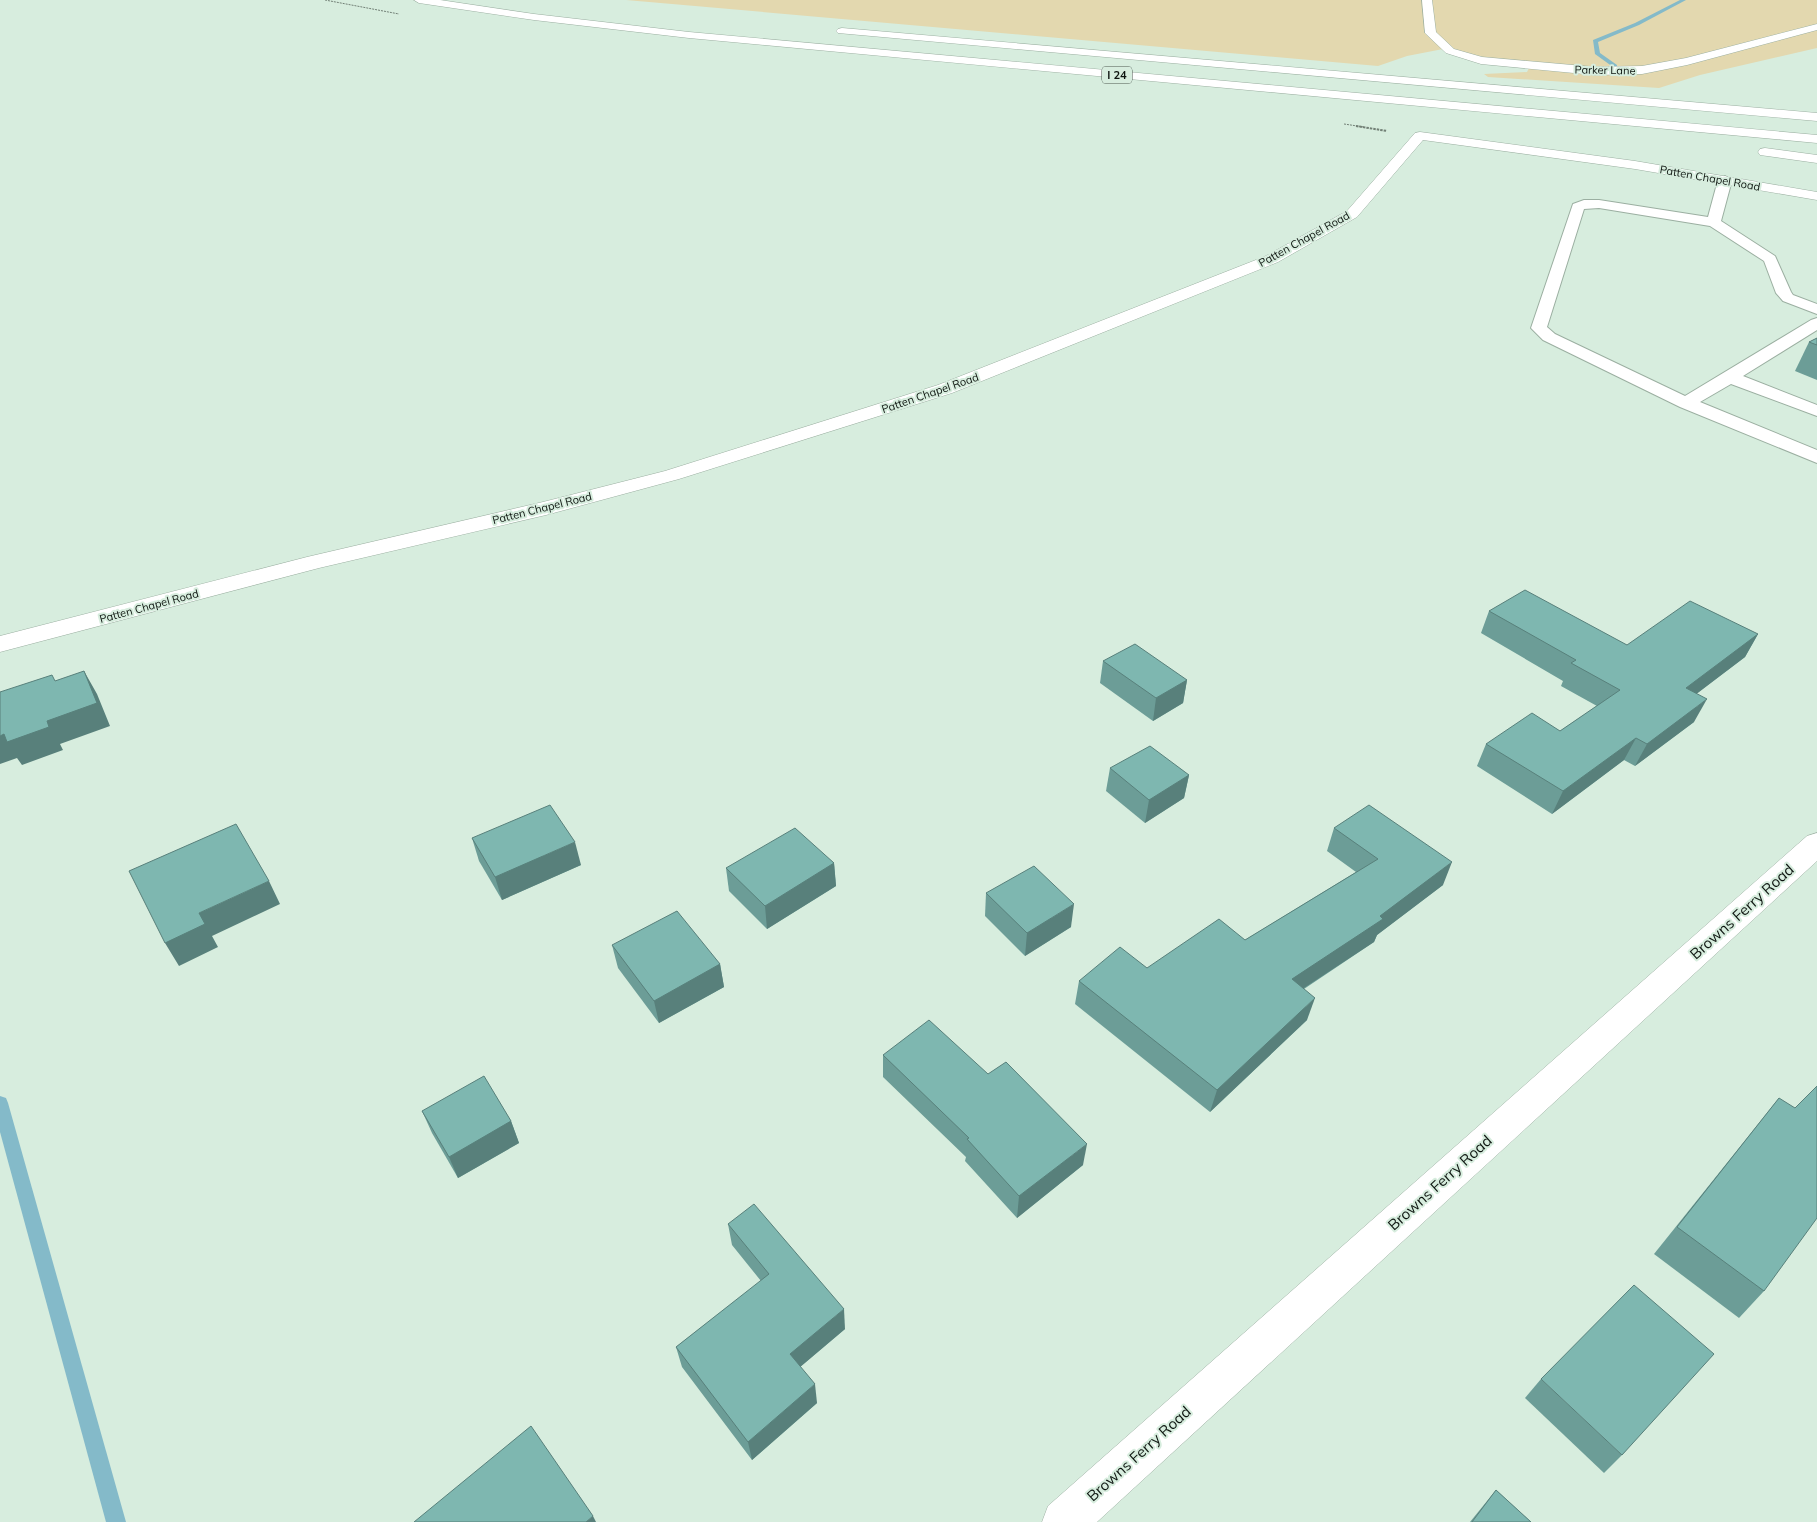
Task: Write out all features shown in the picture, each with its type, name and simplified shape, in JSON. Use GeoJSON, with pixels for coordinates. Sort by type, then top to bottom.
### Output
{"type":"FeatureCollection","features":[{"type":"Feature","properties":{"kind":"main road","name":"I 24"},"geometry":{"type":"LineString","coordinates":[[419,0],[534,17],[689,35],[1817,139]]}},
{"type":"Feature","properties":{"kind":"main road","name":"Parker Lane"},"geometry":{"type":"LineString","coordinates":[[1427,0],[1431,33],[1450,51],[1480,60],[1595,72],[1642,70],[1817,27]]}},
{"type":"Feature","properties":{"kind":"main road","name":"I 24"},"geometry":{"type":"LineString","coordinates":[[826,29],[1817,117]]}},
{"type":"Feature","properties":{"kind":"main road"},"geometry":{"type":"LineString","coordinates":[[1335,95],[1658,138]]}},
{"type":"Feature","properties":{"kind":"main road"},"geometry":{"type":"LineString","coordinates":[[1564,95],[1646,96],[1817,105]]}},
{"type":"Feature","properties":{"kind":"main road","name":"Patten Chapel Road"},"geometry":{"type":"LineString","coordinates":[[0,644],[315,562],[546,508],[672,475],[945,389],[1272,259],[1352,214],[1420,136],[1635,165],[1817,196]]}},
{"type":"Feature","properties":{"kind":"main road"},"geometry":{"type":"LineString","coordinates":[[1756,151],[1817,159]]}},
{"type":"Feature","properties":{"kind":"main road","name":"Browns Ferry Road"},"geometry":{"type":"LineString","coordinates":[[1064,1522],[1817,844]]}},
{"type":"Feature","properties":{"kind":"lane"},"geometry":{"type":"LineString","coordinates":[[1714,222],[1725,180]]}},
{"type":"Feature","properties":{"kind":"lane"},"geometry":{"type":"LineString","coordinates":[[1817,309],[1788,298],[1784,293],[1770,259],[1714,222],[1599,204],[1584,204],[1578,207],[1539,328],[1549,337],[1686,403],[1817,457]]}},
{"type":"Feature","properties":{"kind":"lane"},"geometry":{"type":"LineString","coordinates":[[1686,403],[1817,323]]}},
{"type":"Feature","properties":{"kind":"lane"},"geometry":{"type":"LineString","coordinates":[[1730,377],[1817,411]]}},
{"type":"Feature","properties":{"kind":"shaded area"},"geometry":{"type":"Polygon","coordinates":[[[626,0],[1817,0],[1817,48],[1700,75],[1659,88],[1488,77],[1484,74],[1527,72],[1531,64],[1492,59],[1443,49],[1407,56],[1378,66],[626,0]]]}},
{"type":"Feature","properties":{"kind":"building"},"geometry":{"type":"Polygon","coordinates":[[[1817,338],[1817,345],[1809,342],[1817,338]]]}},
{"type":"Feature","properties":{"kind":"building"},"geometry":{"type":"Polygon","coordinates":[[[1525,590],[1627,645],[1690,601],[1758,634],[1686,688],[1707,699],[1647,744],[1636,738],[1563,791],[1486,744],[1532,713],[1560,731],[1620,690],[1571,663],[1576,660],[1489,611],[1525,590]]]}},
{"type":"Feature","properties":{"kind":"building"},"geometry":{"type":"Polygon","coordinates":[[[1135,644],[1187,680],[1156,698],[1103,661],[1135,644]]]}},
{"type":"Feature","properties":{"kind":"building"},"geometry":{"type":"Polygon","coordinates":[[[84,671],[97,703],[47,721],[49,727],[7,742],[4,734],[0,736],[0,692],[52,675],[55,681],[84,671]]]}},
{"type":"Feature","properties":{"kind":"building"},"geometry":{"type":"Polygon","coordinates":[[[1150,746],[1189,775],[1149,800],[1110,768],[1150,746]]]}},
{"type":"Feature","properties":{"kind":"building"},"geometry":{"type":"Polygon","coordinates":[[[550,805],[575,842],[495,877],[472,838],[550,805]]]}},
{"type":"Feature","properties":{"kind":"building"},"geometry":{"type":"Polygon","coordinates":[[[1369,805],[1452,862],[1380,916],[1383,919],[1292,979],[1315,998],[1217,1090],[1079,981],[1120,947],[1147,968],[1219,919],[1245,940],[1378,859],[1334,828],[1369,805]]]}},
{"type":"Feature","properties":{"kind":"building"},"geometry":{"type":"Polygon","coordinates":[[[236,824],[269,881],[199,913],[205,924],[165,943],[129,871],[236,824]]]}},
{"type":"Feature","properties":{"kind":"building"},"geometry":{"type":"Polygon","coordinates":[[[795,828],[834,863],[765,906],[726,868],[795,828]]]}},
{"type":"Feature","properties":{"kind":"building"},"geometry":{"type":"Polygon","coordinates":[[[1034,866],[1074,904],[1027,933],[986,893],[1034,866]]]}},
{"type":"Feature","properties":{"kind":"building"},"geometry":{"type":"Polygon","coordinates":[[[677,911],[720,964],[654,1001],[612,945],[677,911]]]}},
{"type":"Feature","properties":{"kind":"building"},"geometry":{"type":"Polygon","coordinates":[[[929,1020],[988,1074],[1006,1062],[1087,1144],[1019,1196],[967,1139],[969,1138],[883,1055],[929,1020]]]}},
{"type":"Feature","properties":{"kind":"building"},"geometry":{"type":"Polygon","coordinates":[[[484,1076],[511,1121],[449,1157],[422,1111],[484,1076]]]}},
{"type":"Feature","properties":{"kind":"building"},"geometry":{"type":"Polygon","coordinates":[[[1817,1086],[1817,1218],[1764,1291],[1677,1227],[1779,1098],[1795,1108],[1817,1086]]]}},
{"type":"Feature","properties":{"kind":"building"},"geometry":{"type":"Polygon","coordinates":[[[754,1204],[844,1309],[790,1354],[815,1384],[748,1442],[676,1347],[769,1274],[728,1224],[754,1204]]]}},
{"type":"Feature","properties":{"kind":"building"},"geometry":{"type":"Polygon","coordinates":[[[1634,1285],[1714,1354],[1622,1455],[1541,1379],[1634,1285]]]}},
{"type":"Feature","properties":{"kind":"building"},"geometry":{"type":"Polygon","coordinates":[[[531,1426],[593,1516],[586,1522],[414,1522],[531,1426]]]}},
{"type":"Feature","properties":{"kind":"building"},"geometry":{"type":"Polygon","coordinates":[[[1496,1490],[1531,1522],[1472,1522],[1496,1490]]]}},
{"type":"Feature","properties":{"kind":"waterway"},"geometry":{"type":"LineString","coordinates":[[1615,66],[1598,54],[1595,41],[1637,24],[1684,0]]}},
{"type":"Feature","properties":{"kind":"waterway"},"geometry":{"type":"LineString","coordinates":[[0,1103],[116,1522]]}}]}
